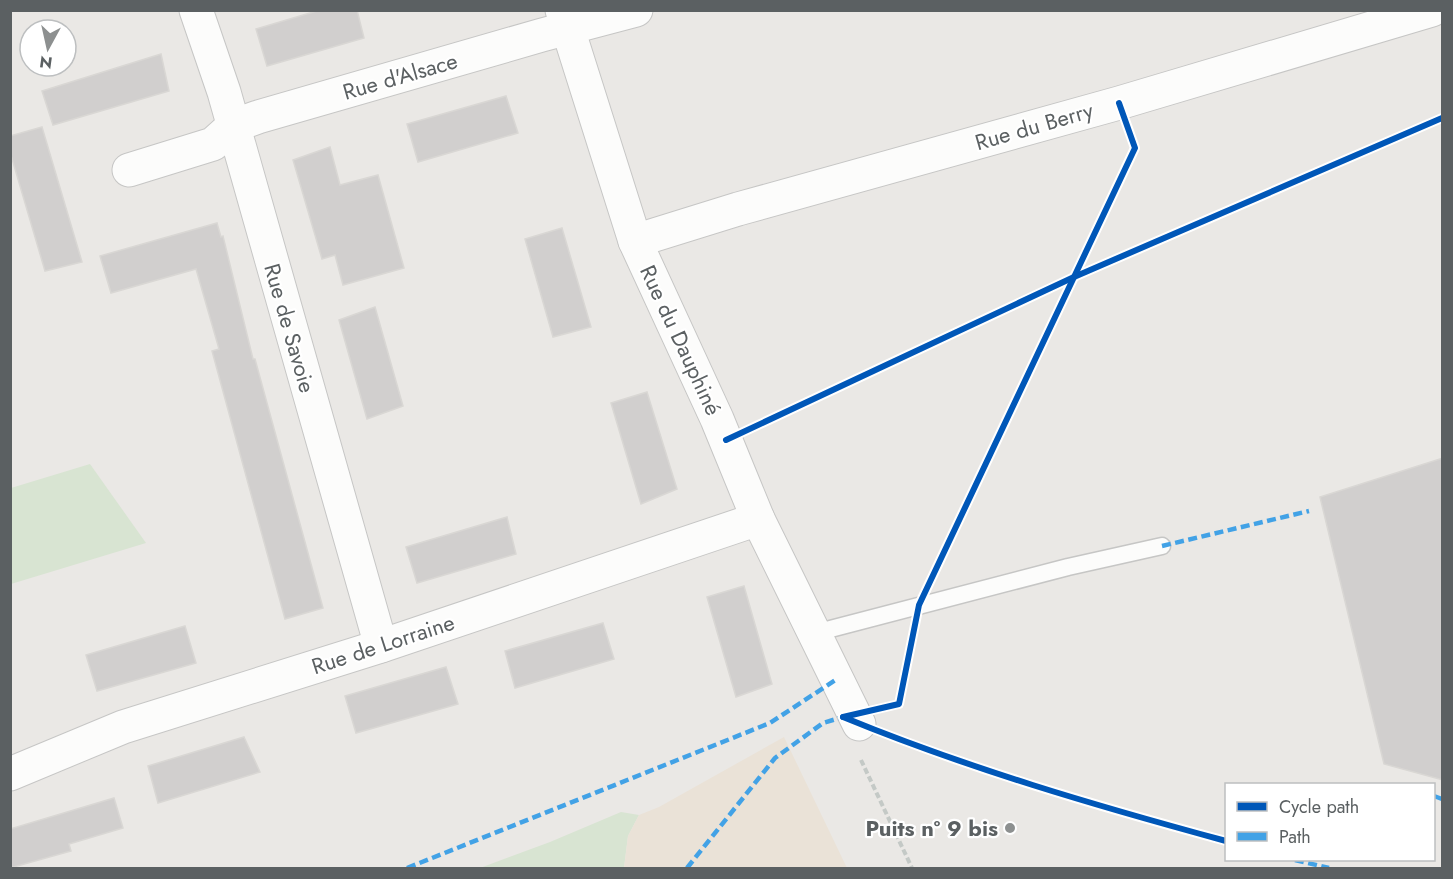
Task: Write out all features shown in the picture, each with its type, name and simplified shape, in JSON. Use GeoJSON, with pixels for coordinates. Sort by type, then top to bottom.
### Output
{"type":"FeatureCollection","features":[{"type":"Feature","properties":{"kind":"street","name":"Rue de Savoie"},"geometry":{"type":"LineString","coordinates":[[196,10],[233,126],[381,646]]}},
{"type":"Feature","properties":{"kind":"street","name":"Rue d'Alsace"},"geometry":{"type":"LineString","coordinates":[[233,126],[565,20],[636,10]]}},
{"type":"Feature","properties":{"kind":"street","name":"Rue du Berry"},"geometry":{"type":"LineString","coordinates":[[635,241],[738,209],[1119,103],[1432,10]]}},
{"type":"Feature","properties":{"kind":"street","name":"Rue du Dauphiné"},"geometry":{"type":"LineString","coordinates":[[565,20],[635,241],[717,419],[758,519],[859,724]]}},
{"type":"Feature","properties":{"kind":"street"},"geometry":{"type":"LineString","coordinates":[[129,170],[213,144],[233,126]]}},
{"type":"Feature","properties":{"kind":"street","name":"Rue de Lorraine"},"geometry":{"type":"LineString","coordinates":[[10,774],[123,727],[381,646],[758,519]]}},
{"type":"Feature","properties":{"kind":"lane"},"geometry":{"type":"LineString","coordinates":[[815,633],[1068,567],[1162,546]]}},
{"type":"Feature","properties":{"kind":"path"},"geometry":{"type":"LineString","coordinates":[[860,757],[912,868]]}},
{"type":"Feature","properties":{"kind":"green space"},"geometry":{"type":"Polygon","coordinates":[[[90,464],[146,543],[11,584],[11,488],[90,464]]]}},
{"type":"Feature","properties":{"kind":"green space"},"geometry":{"type":"Polygon","coordinates":[[[621,812],[639,815],[628,836],[624,868],[480,868],[550,842],[621,812]]]}},
{"type":"Feature","properties":{"kind":"sand"},"geometry":{"type":"Polygon","coordinates":[[[784,737],[847,868],[624,868],[628,836],[639,815],[659,807],[784,737]]]}},
{"type":"Feature","properties":{"kind":"building"},"geometry":{"type":"Polygon","coordinates":[[[320,10],[357,10],[364,38],[267,66],[256,29],[320,10]]]}},
{"type":"Feature","properties":{"kind":"building"},"geometry":{"type":"Polygon","coordinates":[[[161,54],[169,91],[53,125],[42,91],[161,54]]]}},
{"type":"Feature","properties":{"kind":"building"},"geometry":{"type":"Polygon","coordinates":[[[506,96],[518,133],[418,162],[407,124],[506,96]]]}},
{"type":"Feature","properties":{"kind":"building"},"geometry":{"type":"Polygon","coordinates":[[[42,127],[82,262],[45,271],[10,152],[10,136],[42,127]]]}},
{"type":"Feature","properties":{"kind":"building"},"geometry":{"type":"Polygon","coordinates":[[[330,147],[340,185],[378,175],[404,268],[343,285],[335,255],[322,259],[293,160],[330,147]]]}},
{"type":"Feature","properties":{"kind":"building"},"geometry":{"type":"Polygon","coordinates":[[[217,223],[221,237],[223,236],[253,359],[255,359],[323,608],[285,619],[212,351],[219,349],[196,269],[111,293],[100,256],[217,223]]]}},
{"type":"Feature","properties":{"kind":"building"},"geometry":{"type":"Polygon","coordinates":[[[562,228],[591,327],[553,337],[525,239],[562,228]]]}},
{"type":"Feature","properties":{"kind":"building"},"geometry":{"type":"Polygon","coordinates":[[[375,307],[403,406],[367,419],[339,320],[375,307]]]}},
{"type":"Feature","properties":{"kind":"building"},"geometry":{"type":"Polygon","coordinates":[[[647,392],[677,489],[641,504],[611,403],[647,392]]]}},
{"type":"Feature","properties":{"kind":"building"},"geometry":{"type":"Polygon","coordinates":[[[1443,458],[1443,780],[1384,764],[1320,497],[1443,458]]]}},
{"type":"Feature","properties":{"kind":"building"},"geometry":{"type":"Polygon","coordinates":[[[507,517],[516,554],[417,583],[406,547],[507,517]]]}},
{"type":"Feature","properties":{"kind":"building"},"geometry":{"type":"Polygon","coordinates":[[[744,586],[772,684],[736,697],[707,597],[744,586]]]}},
{"type":"Feature","properties":{"kind":"building"},"geometry":{"type":"Polygon","coordinates":[[[603,623],[614,659],[515,688],[505,651],[603,623]]]}},
{"type":"Feature","properties":{"kind":"building"},"geometry":{"type":"Polygon","coordinates":[[[185,626],[196,663],[97,691],[86,655],[185,626]]]}},
{"type":"Feature","properties":{"kind":"building"},"geometry":{"type":"Polygon","coordinates":[[[446,667],[458,704],[356,733],[345,696],[446,667]]]}},
{"type":"Feature","properties":{"kind":"building"},"geometry":{"type":"Polygon","coordinates":[[[244,737],[260,772],[158,803],[148,766],[244,737]]]}},
{"type":"Feature","properties":{"kind":"building"},"geometry":{"type":"Polygon","coordinates":[[[114,798],[123,828],[69,844],[71,851],[10,868],[10,829],[114,798]]]}},
{"type":"Feature","properties":{"kind":"marked path"},"geometry":{"type":"LineString","coordinates":[[1162,546],[1309,511]]}},
{"type":"Feature","properties":{"kind":"marked path"},"geometry":{"type":"LineString","coordinates":[[407,868],[770,723],[837,679]]}},
{"type":"Feature","properties":{"kind":"marked path"},"geometry":{"type":"LineString","coordinates":[[687,868],[775,758],[823,723],[846,716]]}},
{"type":"Feature","properties":{"kind":"marked path"},"geometry":{"type":"LineString","coordinates":[[1435,796],[1442,799]]}},
{"type":"Feature","properties":{"kind":"marked path"},"geometry":{"type":"LineString","coordinates":[[1299,861],[1329,868]]}},
{"type":"Feature","properties":{"kind":"cycle path"},"geometry":{"type":"LineString","coordinates":[[843,717],[899,704],[919,605],[1135,148],[1119,103]]}},
{"type":"Feature","properties":{"kind":"cycle path"},"geometry":{"type":"LineString","coordinates":[[726,440],[1074,277],[1442,118]]}},
{"type":"Feature","properties":{"kind":"cycle path"},"geometry":{"type":"LineString","coordinates":[[843,717],[937,753],[1033,785],[1225,841]]}},
{"type":"Feature","properties":{"kind":"place","name":"Puits n° 9 bis"},"geometry":{"type":"Point","coordinates":[1010,828]}}]}
